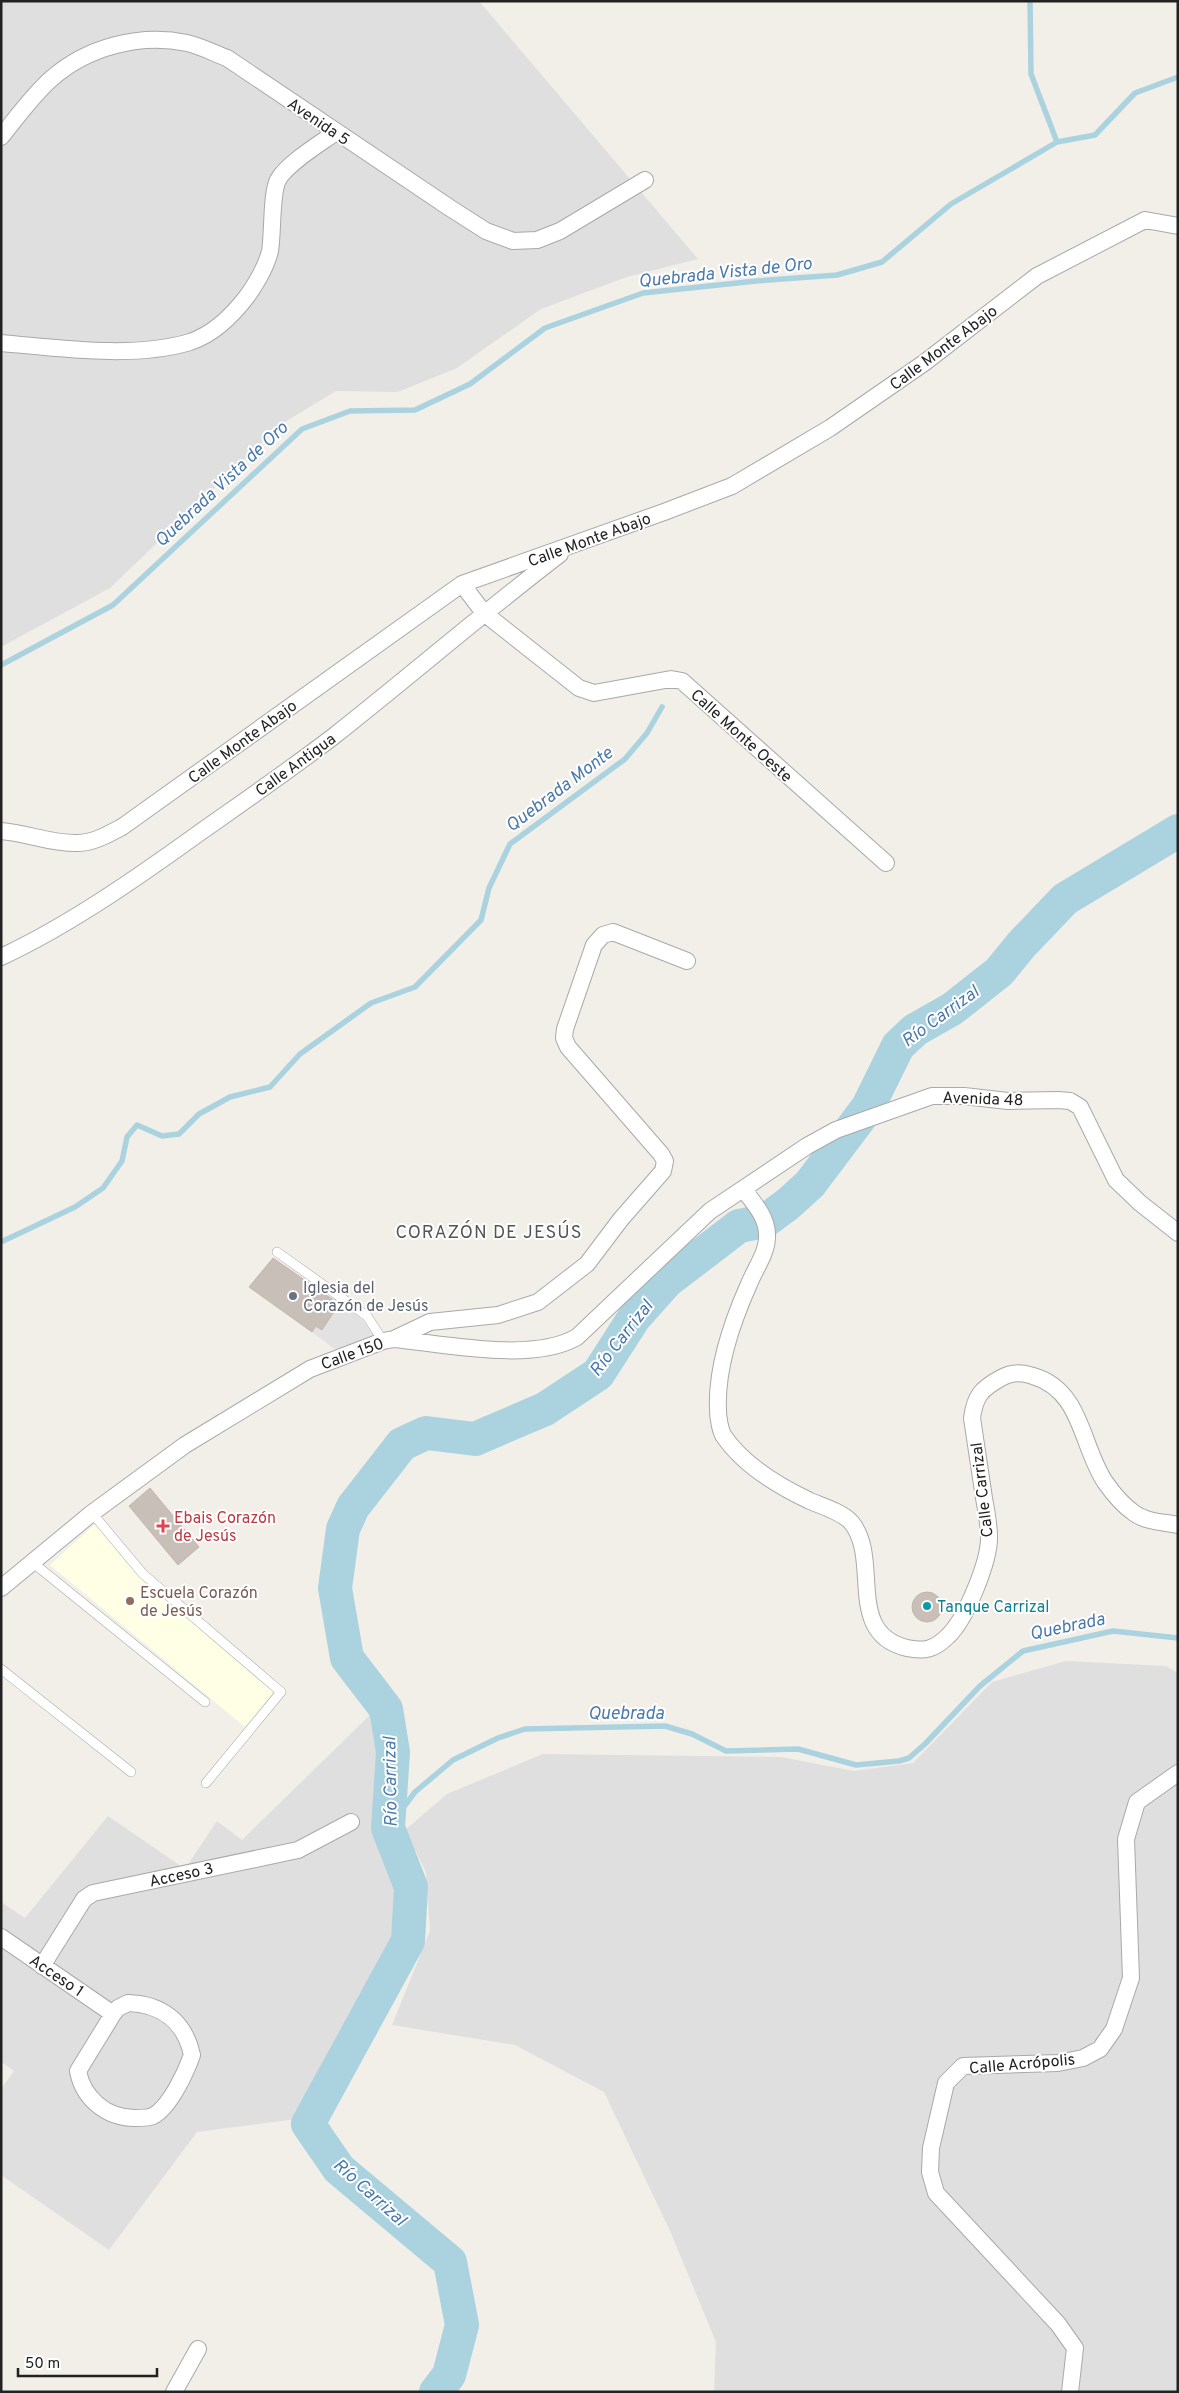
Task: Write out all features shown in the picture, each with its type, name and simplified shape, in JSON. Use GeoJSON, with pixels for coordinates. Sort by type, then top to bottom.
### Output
{"type":"FeatureCollection","features":[{"type":"Feature","properties":{"kind":"street","name":"Avenida 5"},"geometry":{"type":"LineString","coordinates":[[1,137],[30,100],[52,78],[86,56],[118,43],[155,40],[187,43],[227,58],[486,231],[513,241],[537,240],[560,231],[645,180]]}},
{"type":"Feature","properties":{"kind":"street"},"geometry":{"type":"LineString","coordinates":[[1,343],[90,350],[158,349],[191,341],[219,326],[238,308],[260,278],[270,252],[278,180],[299,158],[336,132]]}},
{"type":"Feature","properties":{"kind":"street","name":"Calle Monte Abajo"},"geometry":{"type":"LineString","coordinates":[[1,832],[22,833],[49,841],[79,844],[101,838],[122,828],[462,584],[732,486],[830,428],[924,363],[1037,276],[1144,220],[1178,226]]}},
{"type":"Feature","properties":{"kind":"street","name":"Calle Antigua"},"geometry":{"type":"LineString","coordinates":[[1,957],[24,946],[158,863],[332,737],[484,613],[571,546]]}},
{"type":"Feature","properties":{"kind":"street","name":"Calle Monte Oeste"},"geometry":{"type":"LineString","coordinates":[[462,584],[484,613],[579,688],[594,694],[671,679],[682,681],[886,863]]}},
{"type":"Feature","properties":{"kind":"street"},"geometry":{"type":"LineString","coordinates":[[388,1340],[430,1322],[444,1319],[498,1316],[538,1302],[587,1264],[621,1219],[663,1171],[665,1160],[661,1154],[568,1047],[564,1038],[565,1029],[594,945],[603,935],[613,932],[687,961]]}},
{"type":"Feature","properties":{"kind":"street","name":"Avenida 48"},"geometry":{"type":"LineString","coordinates":[[744,1189],[807,1146],[836,1130],[932,1096],[964,1096],[1008,1101],[1070,1101],[1080,1107],[1116,1180],[1140,1203],[1178,1233]]}},
{"type":"Feature","properties":{"kind":"street","name":"Calle 150"},"geometry":{"type":"LineString","coordinates":[[1,1588],[92,1513],[185,1446],[310,1368],[388,1340],[519,1352],[563,1345],[577,1337],[710,1211],[744,1189]]}},
{"type":"Feature","properties":{"kind":"street","name":"Calle Carrizal"},"geometry":{"type":"LineString","coordinates":[[744,1189],[762,1215],[767,1238],[760,1260],[736,1316],[718,1382],[718,1412],[722,1433],[739,1453],[769,1479],[850,1520],[860,1535],[872,1620],[882,1635],[899,1646],[918,1651],[937,1647],[954,1631],[969,1605],[982,1570],[990,1537],[972,1418],[973,1409],[975,1398],[988,1385],[1009,1373],[1026,1373],[1044,1379],[1059,1389],[1072,1406],[1105,1482],[1134,1513],[1148,1520],[1178,1525]]}},
{"type":"Feature","properties":{"kind":"street","name":"Calle Acrópolis"},"geometry":{"type":"LineString","coordinates":[[1070,2392],[1075,2348],[1058,2324],[936,2193],[930,2172],[931,2148],[946,2083],[963,2066],[1058,2063],[1083,2058],[1100,2050],[1114,2029],[1131,1978],[1126,1839],[1137,1802],[1178,1773]]}},
{"type":"Feature","properties":{"kind":"street","name":"Acceso 3"},"geometry":{"type":"LineString","coordinates":[[42,1966],[84,1899],[93,1893],[298,1850],[350,1822]]}},
{"type":"Feature","properties":{"kind":"street","name":"Acceso 1"},"geometry":{"type":"LineString","coordinates":[[1,1937],[113,2014]]}},
{"type":"Feature","properties":{"kind":"street"},"geometry":{"type":"LineString","coordinates":[[128,2004],[154,2006],[176,2020],[190,2042],[192,2055],[188,2068],[171,2097],[154,2116],[128,2118],[109,2112],[94,2101],[85,2091],[80,2079],[78,2070],[113,2014],[118,2008],[128,2004]]}},
{"type":"Feature","properties":{"kind":"street"},"geometry":{"type":"LineString","coordinates":[[174,2392],[198,2349]]}},
{"type":"Feature","properties":{"kind":"lane"},"geometry":{"type":"LineString","coordinates":[[277,1252],[367,1316],[388,1340]]}},
{"type":"Feature","properties":{"kind":"lane"},"geometry":{"type":"LineString","coordinates":[[92,1513],[143,1574],[281,1692],[206,1783]]}},
{"type":"Feature","properties":{"kind":"lane"},"geometry":{"type":"LineString","coordinates":[[32,1562],[205,1702]]}},
{"type":"Feature","properties":{"kind":"lane"},"geometry":{"type":"LineString","coordinates":[[1,1669],[131,1772]]}},
{"type":"Feature","properties":{"kind":"shaded area"},"geometry":{"type":"Polygon","coordinates":[[[1,1],[479,1],[698,259],[627,277],[541,309],[457,368],[398,392],[336,391],[280,425],[110,588],[1,647],[1,1]]]}},
{"type":"Feature","properties":{"kind":"shaded area"},"geometry":{"type":"Polygon","coordinates":[[[333,1297],[362,1319],[374,1337],[336,1350],[312,1332],[316,1326],[322,1329],[337,1308],[330,1302],[333,1297]]]}},
{"type":"Feature","properties":{"kind":"shaded area","name":"Escuela Corazón de Jesús"},"geometry":{"type":"Polygon","coordinates":[[[95,1524],[137,1574],[273,1692],[245,1727],[50,1565],[95,1524]]]}},
{"type":"Feature","properties":{"kind":"shaded area"},"geometry":{"type":"Polygon","coordinates":[[[1066,1661],[1166,1666],[1178,1673],[1178,2392],[714,2392],[716,2342],[671,2233],[604,2092],[515,2045],[392,2025],[430,1931],[426,1872],[405,1830],[447,1794],[543,1754],[781,1757],[854,1771],[913,1763],[992,1682],[1066,1661]]]}},
{"type":"Feature","properties":{"kind":"shaded area"},"geometry":{"type":"Polygon","coordinates":[[[373,1712],[378,1757],[379,1828],[399,1889],[395,1940],[297,2119],[197,2132],[109,2250],[1,2175],[1,2089],[14,2071],[1,2062],[1,1902],[25,1918],[108,1816],[185,1869],[217,1821],[242,1840],[373,1712]]]}},
{"type":"Feature","properties":{"kind":"building"},"geometry":{"type":"Polygon","coordinates":[[[273,1258],[332,1299],[330,1302],[337,1307],[322,1330],[316,1326],[312,1332],[249,1287],[273,1258]]]}},
{"type":"Feature","properties":{"kind":"building"},"geometry":{"type":"Polygon","coordinates":[[[150,1488],[199,1547],[178,1565],[129,1506],[150,1488]]]}},
{"type":"Feature","properties":{"kind":"building","name":"Tanque Carrizal"},"geometry":{"type":"Polygon","coordinates":[[[927,1592],[933,1593],[941,1601],[941,1613],[933,1621],[927,1622],[921,1621],[913,1613],[912,1607],[913,1601],[921,1593],[927,1592]]]}},
{"type":"Feature","properties":{"kind":"waterway","name":"Quebrada"},"geometry":{"type":"LineString","coordinates":[[1030,1],[1031,74],[1057,142]]}},
{"type":"Feature","properties":{"kind":"waterway","name":"Quebrada Vista de Oro"},"geometry":{"type":"LineString","coordinates":[[1,665],[113,605],[302,429],[350,411],[415,410],[470,384],[545,328],[643,293],[756,281],[837,275],[882,262],[951,204],[1057,142],[1095,135],[1135,93],[1178,77]]}},
{"type":"Feature","properties":{"kind":"waterway","name":"Quebrada Monte"},"geometry":{"type":"LineString","coordinates":[[1,1242],[75,1207],[103,1188],[122,1161],[127,1137],[137,1125],[162,1136],[179,1134],[199,1114],[230,1097],[270,1087],[300,1054],[371,1003],[415,987],[481,920],[489,888],[510,844],[625,759],[647,733],[662,707]]}},
{"type":"Feature","properties":{"kind":"waterway","name":"Río Carrizal"},"geometry":{"type":"LineString","coordinates":[[436,2392],[449,2375],[462,2325],[450,2262],[339,2169],[308,2124],[408,1941],[411,1887],[388,1828],[393,1752],[386,1709],[347,1658],[335,1588],[343,1529],[353,1507],[402,1444],[426,1433],[475,1439],[545,1409],[598,1374],[634,1318],[667,1281],[739,1226],[765,1221],[810,1184],[868,1107],[898,1046],[915,1030],[952,1009],[999,972],[1022,944],[1065,899],[1178,831]]}},
{"type":"Feature","properties":{"kind":"waterway","name":"Quebrada"},"geometry":{"type":"LineString","coordinates":[[388,1828],[415,1792],[453,1760],[498,1738],[525,1729],[665,1726],[692,1734],[726,1751],[798,1749],[856,1765],[899,1761],[909,1758],[925,1744],[980,1686],[1023,1651],[1113,1631],[1178,1638]]}},
{"type":"Feature","properties":{"kind":"place","name":"Iglesia del Corazón de Jesús"},"geometry":{"type":"Point","coordinates":[293,1296]}},
{"type":"Feature","properties":{"kind":"place","name":"Ebais Corazón de Jesús"},"geometry":{"type":"Point","coordinates":[163,1526]}},
{"type":"Feature","properties":{"kind":"place","name":"Escuela Corazón de Jesús"},"geometry":{"type":"Point","coordinates":[130,1601]}},
{"type":"Feature","properties":{"kind":"place","name":"Tanque Carrizal"},"geometry":{"type":"Point","coordinates":[927,1606]}},
{"type":"Feature","properties":{"kind":"district","name":"CORAZÓN DE JESÚS"},"geometry":{"type":"Point","coordinates":[489,1232]}}]}
